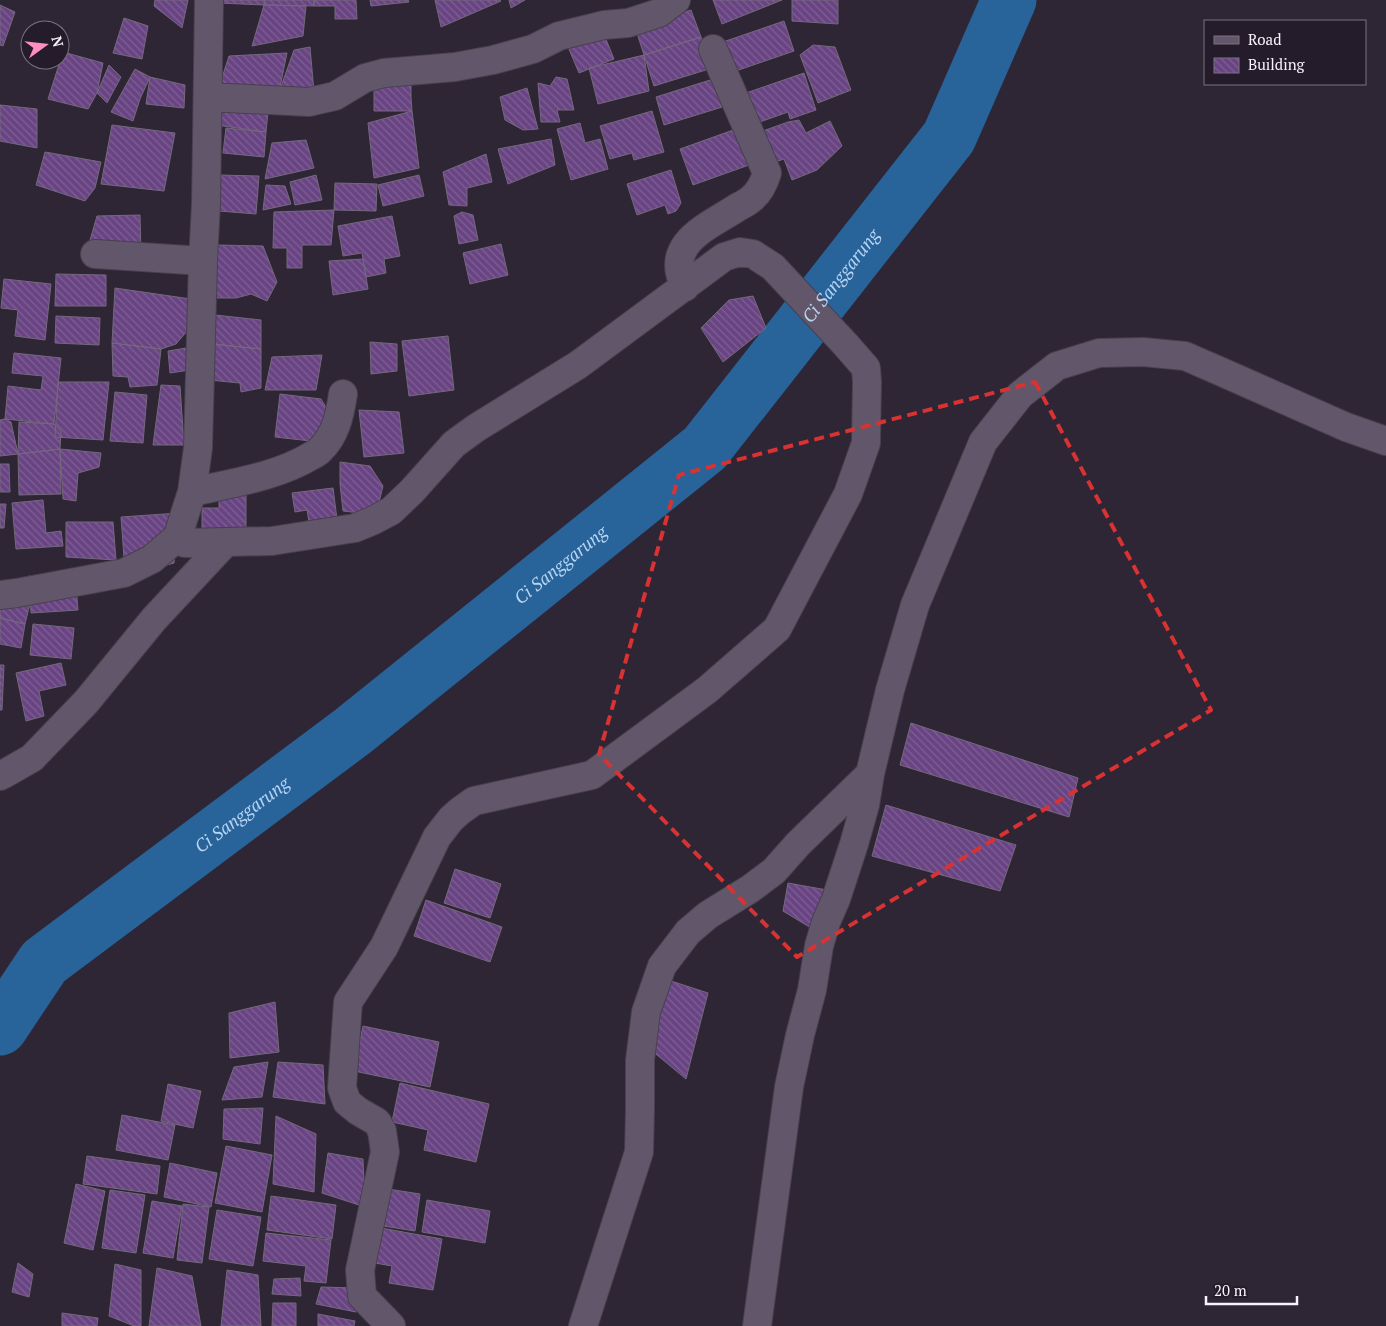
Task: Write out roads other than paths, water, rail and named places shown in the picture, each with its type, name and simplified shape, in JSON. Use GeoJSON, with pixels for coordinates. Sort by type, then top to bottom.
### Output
{"type":"FeatureCollection","features":[{"type":"Feature","properties":{"kind":"street"},"geometry":{"type":"LineString","coordinates":[[208,0],[206,204],[198,448],[192,492],[180,529],[180,535],[185,543],[272,541],[355,528],[372,521],[391,511],[412,491],[454,444],[476,428],[578,365],[724,257],[740,252],[753,254],[773,266],[866,368],[866,443],[848,494],[777,628],[708,690],[592,774],[474,801],[460,811],[437,837],[384,947],[348,1002],[342,1088],[347,1102],[377,1122],[382,1131],[385,1152],[360,1270],[360,1283],[362,1296],[391,1326]]}},
{"type":"Feature","properties":{"kind":"street"},"geometry":{"type":"LineString","coordinates":[[208,97],[309,102],[335,96],[365,78],[384,73],[455,67],[493,60],[533,49],[559,36],[604,25],[628,23],[659,13],[676,0]]}},
{"type":"Feature","properties":{"kind":"street"},"geometry":{"type":"LineString","coordinates":[[684,286],[678,264],[681,253],[689,240],[752,199],[764,184],[767,173],[713,49]]}},
{"type":"Feature","properties":{"kind":"street"},"geometry":{"type":"LineString","coordinates":[[95,254],[203,261]]}},
{"type":"Feature","properties":{"kind":"street"},"geometry":{"type":"LineString","coordinates":[[757,1326],[788,1096],[800,1035],[812,990],[819,946],[854,844],[890,690],[915,606],[983,442],[1020,395],[1057,366],[1099,353],[1144,352],[1185,356],[1346,427],[1386,441]]}},
{"type":"Feature","properties":{"kind":"street"},"geometry":{"type":"LineString","coordinates":[[192,492],[263,476],[300,463],[320,451],[331,435],[339,418],[343,394]]}},
{"type":"Feature","properties":{"kind":"street"},"geometry":{"type":"LineString","coordinates":[[0,595],[124,573],[152,559],[180,535]]}},
{"type":"Feature","properties":{"kind":"street"},"geometry":{"type":"LineString","coordinates":[[0,776],[32,758],[86,702],[154,619],[225,543]]}},
{"type":"Feature","properties":{"kind":"street"},"geometry":{"type":"LineString","coordinates":[[583,1326],[639,1152],[640,1060],[644,1022],[662,966],[688,932],[708,915],[743,894],[774,871],[798,844],[870,774]]}},
{"type":"Feature","properties":{"kind":"waterway","name":"Ci Sanggarung"},"geometry":{"type":"LineString","coordinates":[[0,1028],[44,962],[353,731],[705,448],[949,137],[1009,0]]}}]}
